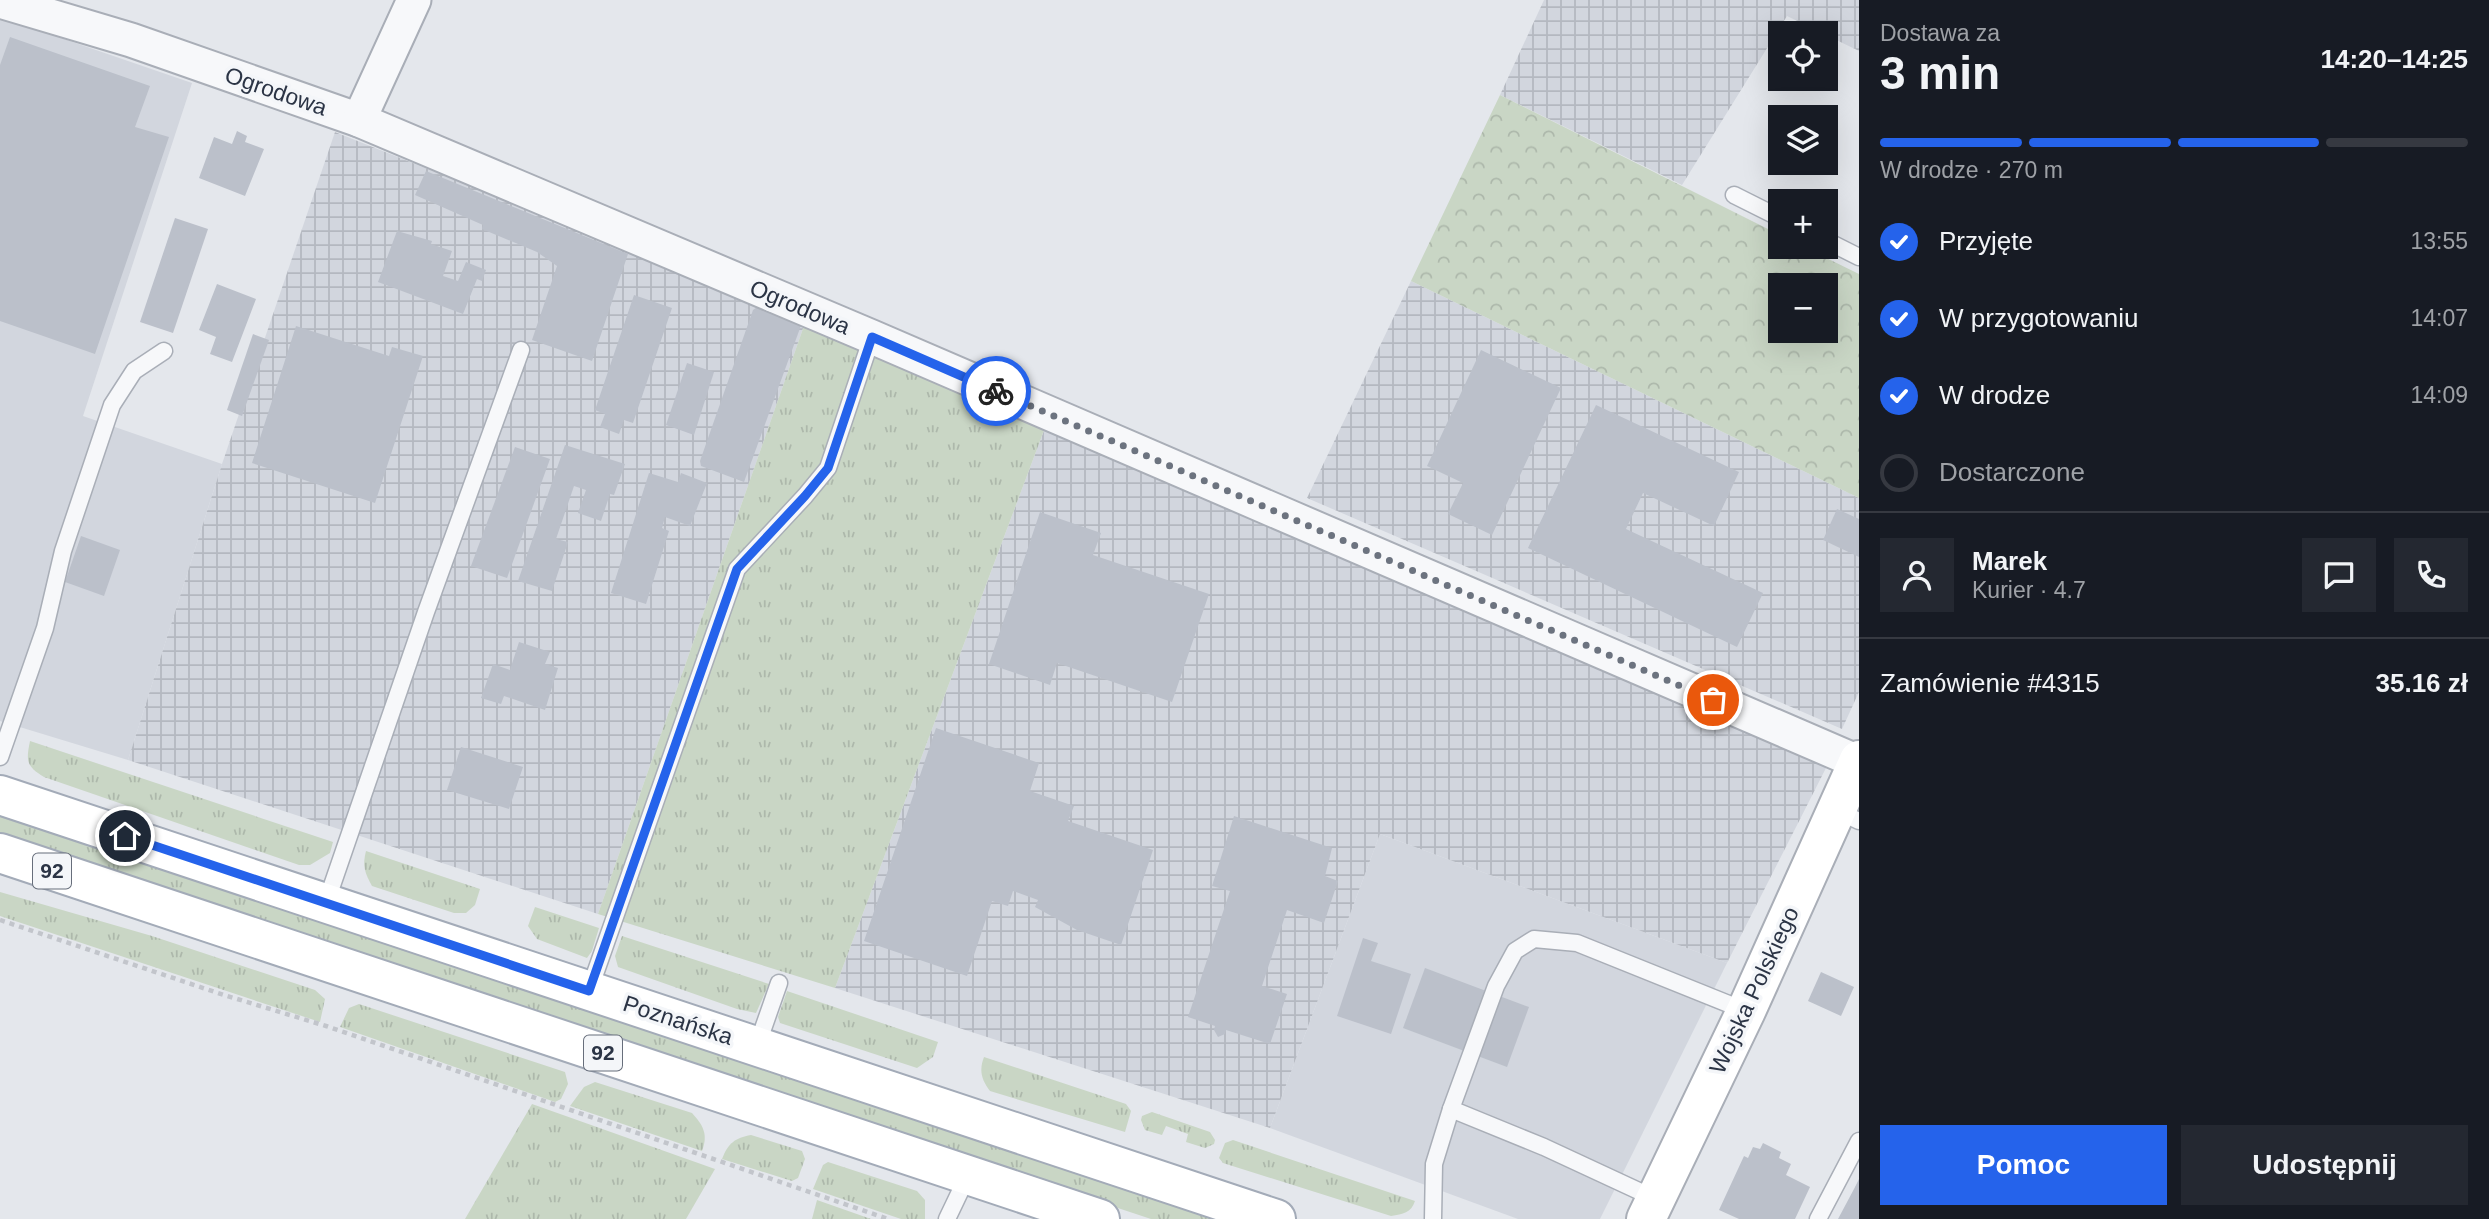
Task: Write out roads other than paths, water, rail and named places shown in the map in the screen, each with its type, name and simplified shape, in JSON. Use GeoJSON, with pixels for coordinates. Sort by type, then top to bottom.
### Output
{"type":"FeatureCollection","features":[{"type":"Feature","properties":{"kind":"main road","name":"Wojska Polskiego"},"geometry":{"type":"LineString","coordinates":[[1651,1209],[1746,1011],[1848,815],[1858,761]]}},
{"type":"Feature","properties":{"kind":"main road","name":"Poznańska"},"geometry":{"type":"LineString","coordinates":[[0,795],[1276,1219]]}},
{"type":"Feature","properties":{"kind":"main road","name":"92"},"geometry":{"type":"LineString","coordinates":[[0,853],[1100,1219]]}},
{"type":"Feature","properties":{"kind":"street"},"geometry":{"type":"LineString","coordinates":[[359,120],[414,0]]}},
{"type":"Feature","properties":{"kind":"street","name":"Ogrodowa"},"geometry":{"type":"LineString","coordinates":[[0,1],[131,40],[359,120],[872,337],[1858,761]]}},
{"type":"Feature","properties":{"kind":"lane"},"geometry":{"type":"LineString","coordinates":[[1734,195],[1768,212]]}},
{"type":"Feature","properties":{"kind":"lane"},"geometry":{"type":"LineString","coordinates":[[1838,246],[1859,257]]}},
{"type":"Feature","properties":{"kind":"lane"},"geometry":{"type":"LineString","coordinates":[[589,991],[737,569],[828,468],[872,337]]}},
{"type":"Feature","properties":{"kind":"lane"},"geometry":{"type":"LineString","coordinates":[[326,903],[426,612],[521,350]]}},
{"type":"Feature","properties":{"kind":"lane"},"geometry":{"type":"LineString","coordinates":[[0,758],[45,628],[62,551],[112,405],[134,370],[164,351]]}},
{"type":"Feature","properties":{"kind":"lane"},"geometry":{"type":"LineString","coordinates":[[1433,1219],[1434,1164],[1496,986],[1515,951],[1534,939],[1577,943],[1746,1011]]}},
{"type":"Feature","properties":{"kind":"lane"},"geometry":{"type":"LineString","coordinates":[[757,1046],[779,983]]}},
{"type":"Feature","properties":{"kind":"lane"},"geometry":{"type":"LineString","coordinates":[[1451,1109],[1544,1147],[1651,1209]]}},
{"type":"Feature","properties":{"kind":"lane"},"geometry":{"type":"LineString","coordinates":[[1818,1219],[1859,1141]]}},
{"type":"Feature","properties":{"kind":"lane"},"geometry":{"type":"LineString","coordinates":[[947,1219],[968,1175]]}}]}
